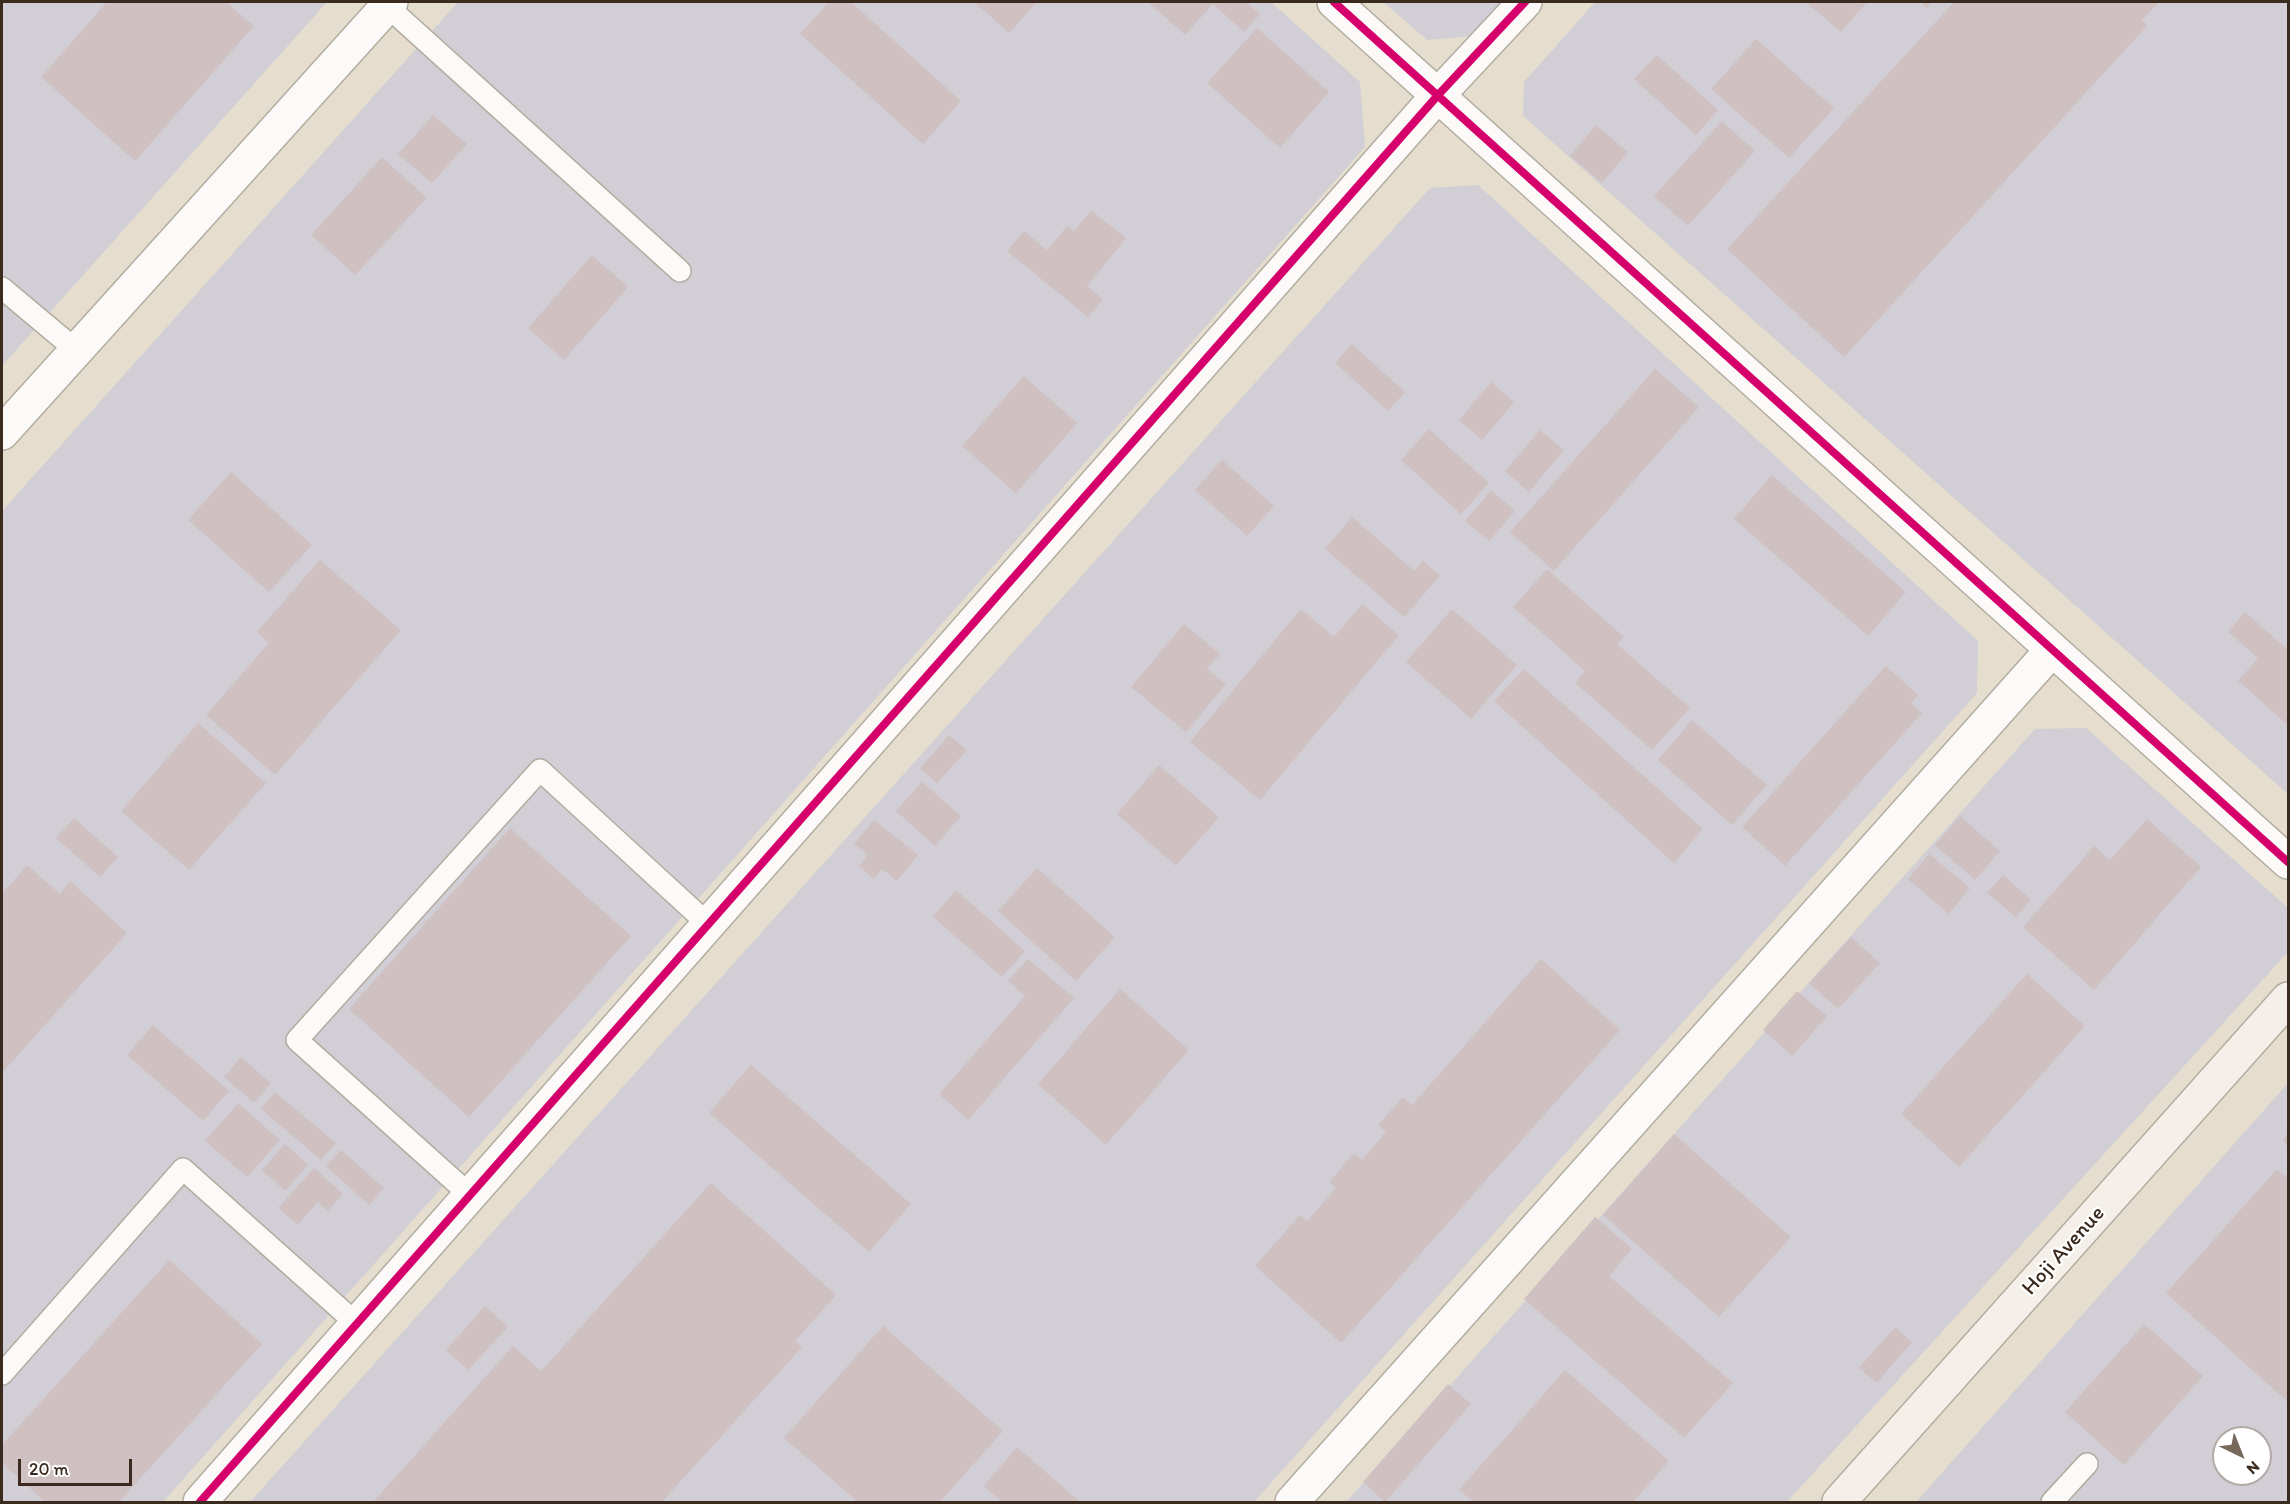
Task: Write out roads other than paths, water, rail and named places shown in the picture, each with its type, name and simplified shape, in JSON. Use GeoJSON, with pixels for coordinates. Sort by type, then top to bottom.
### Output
{"type":"FeatureCollection","features":[{"type":"Feature","properties":{"kind":"main road","name":"Hoji Avenue"},"geometry":{"type":"LineString","coordinates":[[1839,1503],[2289,999]]}},
{"type":"Feature","properties":{"kind":"street"},"geometry":{"type":"LineString","coordinates":[[1334,2],[1439,94],[2051,651],[2289,862]]}},
{"type":"Feature","properties":{"kind":"street"},"geometry":{"type":"LineString","coordinates":[[200,1503],[1439,94],[1525,2]]}},
{"type":"Feature","properties":{"kind":"street"},"geometry":{"type":"LineString","coordinates":[[2,433],[389,4]]}},
{"type":"Feature","properties":{"kind":"street"},"geometry":{"type":"LineString","coordinates":[[1292,1503],[2051,651]]}},
{"type":"Feature","properties":{"kind":"lane"},"geometry":{"type":"LineString","coordinates":[[389,4],[680,271]]}},
{"type":"Feature","properties":{"kind":"lane"},"geometry":{"type":"LineString","coordinates":[[2,288],[76,350]]}},
{"type":"Feature","properties":{"kind":"lane"},"geometry":{"type":"LineString","coordinates":[[470,1195],[297,1040],[540,770],[709,925]]}},
{"type":"Feature","properties":{"kind":"lane"},"geometry":{"type":"LineString","coordinates":[[2,1374],[183,1169],[357,1324]]}},
{"type":"Feature","properties":{"kind":"lane"},"geometry":{"type":"LineString","coordinates":[[2052,1503],[2087,1464]]}}]}
